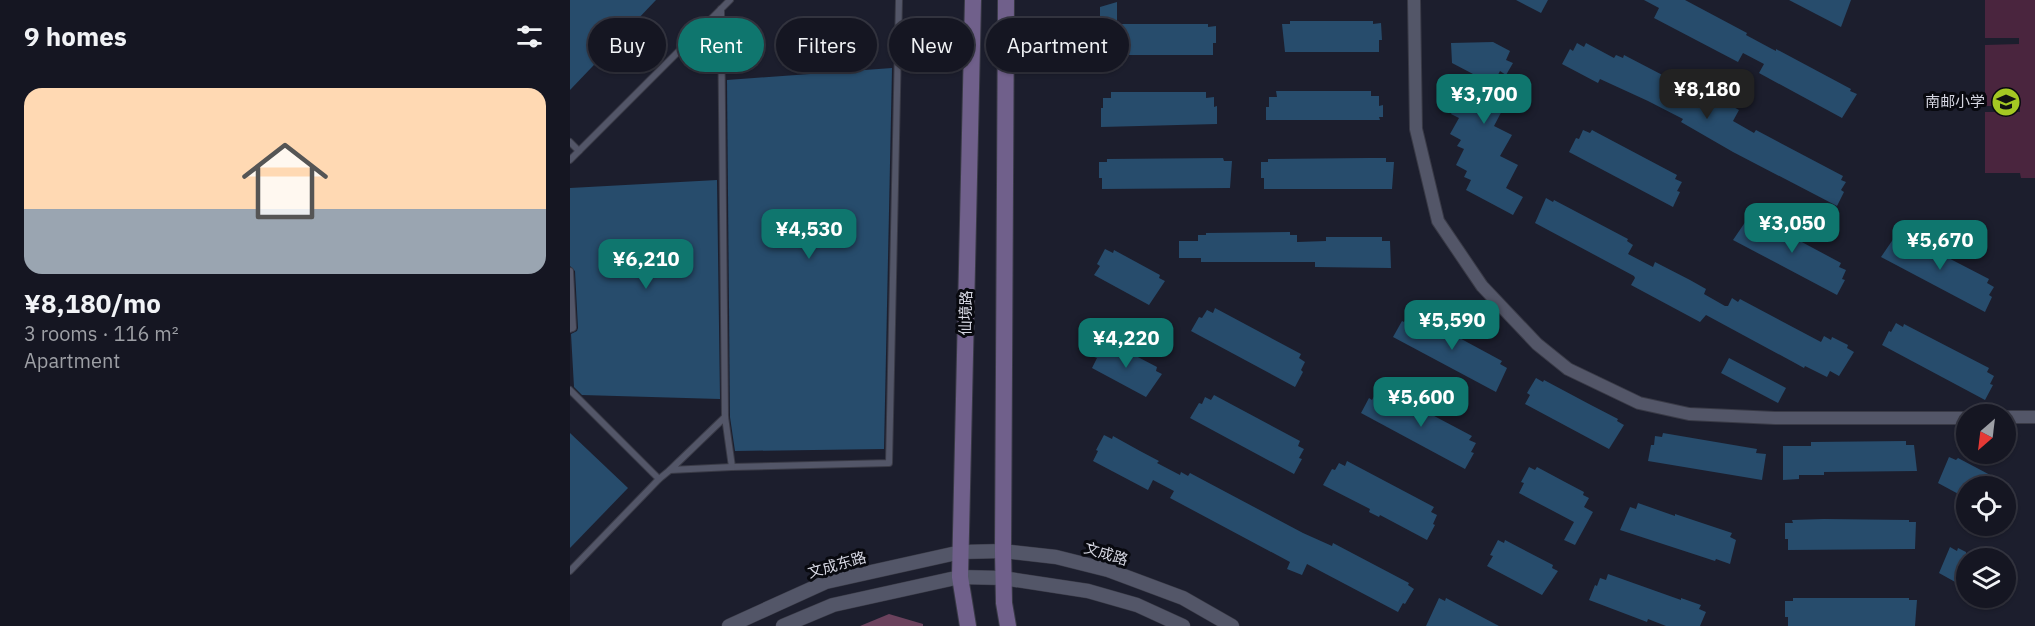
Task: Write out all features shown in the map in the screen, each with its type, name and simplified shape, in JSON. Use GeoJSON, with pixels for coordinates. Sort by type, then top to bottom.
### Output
{"type":"FeatureCollection","features":[{"type":"Feature","properties":{"kind":"main road","name":"仙境路"},"geometry":{"type":"LineString","coordinates":[[968,626],[960,577],[973,0]]}},
{"type":"Feature","properties":{"kind":"main road"},"geometry":{"type":"LineString","coordinates":[[1006,0],[1003,578],[1008,626]]}},
{"type":"Feature","properties":{"kind":"street"},"geometry":{"type":"LineString","coordinates":[[1414,0],[1416,129],[1438,221],[1482,286],[1537,344],[1568,369],[1639,404],[1689,414],[1775,418],[1956,418]]}},
{"type":"Feature","properties":{"kind":"street"},"geometry":{"type":"LineString","coordinates":[[2016,417],[2035,417]]}},
{"type":"Feature","properties":{"kind":"street","name":"文成路"},"geometry":{"type":"LineString","coordinates":[[961,552],[1003,551],[1056,557],[1108,570],[1184,598],[1232,626]]}},
{"type":"Feature","properties":{"kind":"street","name":"文成东路"},"geometry":{"type":"LineString","coordinates":[[729,626],[826,582],[961,552]]}},
{"type":"Feature","properties":{"kind":"street"},"geometry":{"type":"LineString","coordinates":[[783,626],[833,605],[960,577],[1036,581],[1088,591],[1137,605],[1184,626]]}},
{"type":"Feature","properties":{"kind":"lane"},"geometry":{"type":"LineString","coordinates":[[570,160],[730,0]]}},
{"type":"Feature","properties":{"kind":"lane"},"geometry":{"type":"LineString","coordinates":[[670,470],[889,463],[899,0]]}},
{"type":"Feature","properties":{"kind":"lane"},"geometry":{"type":"LineString","coordinates":[[721,9],[725,417],[732,467]]}},
{"type":"Feature","properties":{"kind":"lane"},"geometry":{"type":"LineString","coordinates":[[570,142],[579,151]]}},
{"type":"Feature","properties":{"kind":"lane"},"geometry":{"type":"LineString","coordinates":[[570,271],[573,328],[570,329]]}},
{"type":"Feature","properties":{"kind":"lane"},"geometry":{"type":"LineString","coordinates":[[570,390],[659,479]]}},
{"type":"Feature","properties":{"kind":"lane"},"geometry":{"type":"LineString","coordinates":[[570,571],[659,479],[725,417]]}},
{"type":"Feature","properties":{"kind":"shaded area","name":"南邮小学"},"geometry":{"type":"Polygon","coordinates":[[[1985,0],[2035,0],[2035,178],[2021,178],[2020,173],[1985,173],[1985,112],[2020,112],[2020,106],[1985,106],[1985,45],[2019,44],[2019,38],[1985,38],[1985,0]]]}},
{"type":"Feature","properties":{"kind":"shaded area"},"geometry":{"type":"Polygon","coordinates":[[[889,614],[923,624],[923,626],[860,626],[889,614]]]}},
{"type":"Feature","properties":{"kind":"building"},"geometry":{"type":"Polygon","coordinates":[[[570,0],[656,0],[639,18],[588,18],[588,71],[570,90],[570,0]]]}},
{"type":"Feature","properties":{"kind":"building"},"geometry":{"type":"Polygon","coordinates":[[[1516,0],[1548,0],[1541,13],[1516,0]]]}},
{"type":"Feature","properties":{"kind":"building"},"geometry":{"type":"Polygon","coordinates":[[[1644,0],[1685,0],[1857,94],[1842,118],[1759,73],[1764,64],[1743,53],[1738,62],[1654,18],[1659,8],[1644,0]]]}},
{"type":"Feature","properties":{"kind":"building"},"geometry":{"type":"Polygon","coordinates":[[[1789,0],[1851,0],[1841,27],[1789,0]]]}},
{"type":"Feature","properties":{"kind":"building"},"geometry":{"type":"Polygon","coordinates":[[[1117,2],[1117,18],[1100,18],[1100,7],[1117,2]]]}},
{"type":"Feature","properties":{"kind":"building"},"geometry":{"type":"Polygon","coordinates":[[[1290,21],[1373,21],[1373,24],[1381,23],[1382,40],[1379,40],[1379,52],[1285,52],[1282,24],[1290,24],[1290,21]]]}},
{"type":"Feature","properties":{"kind":"building"},"geometry":{"type":"Polygon","coordinates":[[[1129,24],[1208,24],[1208,27],[1216,26],[1213,55],[1129,55],[1129,24]]]}},
{"type":"Feature","properties":{"kind":"building"},"geometry":{"type":"Polygon","coordinates":[[[1493,42],[1510,51],[1506,60],[1513,63],[1506,75],[1500,71],[1488,94],[1506,103],[1494,126],[1512,135],[1500,156],[1518,165],[1506,188],[1523,197],[1513,215],[1466,190],[1471,180],[1464,177],[1467,171],[1456,165],[1464,149],[1457,146],[1461,140],[1450,134],[1459,118],[1451,114],[1473,74],[1452,63],[1451,43],[1493,42]]]}},
{"type":"Feature","properties":{"kind":"building"},"geometry":{"type":"Polygon","coordinates":[[[1577,43],[1584,47],[1586,43],[1614,58],[1616,55],[1623,58],[1624,55],[1724,107],[1726,103],[1739,110],[1733,121],[1754,133],[1756,130],[1843,176],[1841,180],[1846,182],[1841,190],[1844,192],[1837,206],[1733,152],[1681,122],[1683,119],[1600,79],[1598,83],[1562,64],[1570,49],[1573,51],[1577,43]]]}},
{"type":"Feature","properties":{"kind":"building"},"geometry":{"type":"Polygon","coordinates":[[[889,68],[889,72],[892,72],[884,449],[735,451],[730,417],[727,80],[837,72],[877,72],[877,69],[889,68]]]}},
{"type":"Feature","properties":{"kind":"building"},"geometry":{"type":"Polygon","coordinates":[[[1276,91],[1371,91],[1371,96],[1379,96],[1379,106],[1383,105],[1383,117],[1379,117],[1380,120],[1266,120],[1269,97],[1277,97],[1276,91]]]}},
{"type":"Feature","properties":{"kind":"building"},"geometry":{"type":"Polygon","coordinates":[[[1111,92],[1206,92],[1206,98],[1214,97],[1214,107],[1217,106],[1217,124],[1101,127],[1103,98],[1111,98],[1111,92]]]}},
{"type":"Feature","properties":{"kind":"building"},"geometry":{"type":"Polygon","coordinates":[[[1583,130],[1590,133],[1592,130],[1677,175],[1675,179],[1682,182],[1673,207],[1569,152],[1583,130]]]}},
{"type":"Feature","properties":{"kind":"building"},"geometry":{"type":"Polygon","coordinates":[[[1223,158],[1224,161],[1232,161],[1230,188],[1102,189],[1102,178],[1099,178],[1099,162],[1107,162],[1107,159],[1223,158]]]}},
{"type":"Feature","properties":{"kind":"building"},"geometry":{"type":"Polygon","coordinates":[[[1386,158],[1386,162],[1394,162],[1392,189],[1264,189],[1264,178],[1261,178],[1261,162],[1268,162],[1268,159],[1386,158]]]}},
{"type":"Feature","properties":{"kind":"building"},"geometry":{"type":"Polygon","coordinates":[[[717,180],[720,399],[582,395],[574,387],[571,334],[578,328],[575,271],[570,266],[570,188],[717,180]]]}},
{"type":"Feature","properties":{"kind":"building"},"geometry":{"type":"Polygon","coordinates":[[[1546,198],[1628,239],[1627,241],[1633,245],[1628,254],[1653,267],[1655,262],[1690,280],[1706,289],[1704,294],[1725,306],[1728,306],[1732,298],[1738,302],[1740,299],[1821,342],[1824,336],[1831,340],[1832,337],[1848,345],[1847,348],[1854,352],[1839,376],[1830,371],[1827,377],[1805,366],[1804,368],[1706,315],[1700,322],[1631,285],[1634,276],[1535,223],[1546,198]]]}},
{"type":"Feature","properties":{"kind":"building"},"geometry":{"type":"Polygon","coordinates":[[[1748,218],[1755,221],[1757,218],[1841,263],[1839,267],[1846,270],[1842,279],[1845,280],[1837,295],[1733,240],[1748,218]]]}},
{"type":"Feature","properties":{"kind":"building"},"geometry":{"type":"Polygon","coordinates":[[[1290,232],[1290,235],[1297,235],[1297,242],[1326,241],[1326,237],[1382,237],[1382,241],[1390,241],[1391,268],[1315,267],[1315,262],[1201,262],[1201,258],[1179,258],[1179,241],[1198,241],[1198,235],[1206,235],[1206,233],[1290,232]]]}},
{"type":"Feature","properties":{"kind":"building"},"geometry":{"type":"Polygon","coordinates":[[[1896,235],[1902,238],[1904,235],[1989,279],[1987,283],[1994,287],[1989,295],[1992,297],[1985,312],[1881,257],[1896,235]]]}},
{"type":"Feature","properties":{"kind":"building"},"geometry":{"type":"Polygon","coordinates":[[[1105,249],[1113,253],[1114,250],[1160,275],[1159,278],[1165,281],[1149,305],[1094,275],[1100,266],[1097,264],[1105,249]]]}},
{"type":"Feature","properties":{"kind":"building"},"geometry":{"type":"Polygon","coordinates":[[[1215,308],[1301,354],[1299,358],[1305,362],[1301,370],[1303,372],[1295,387],[1191,331],[1199,317],[1202,318],[1207,310],[1213,313],[1215,308]]]}},
{"type":"Feature","properties":{"kind":"building"},"geometry":{"type":"Polygon","coordinates":[[[1408,315],[1415,319],[1417,315],[1502,361],[1500,364],[1507,368],[1496,392],[1393,337],[1408,315]]]}},
{"type":"Feature","properties":{"kind":"building"},"geometry":{"type":"Polygon","coordinates":[[[1896,323],[1903,327],[1904,324],[1989,368],[1987,372],[1994,376],[1990,384],[1993,385],[1985,400],[1882,345],[1896,323]]]}},
{"type":"Feature","properties":{"kind":"building"},"geometry":{"type":"Polygon","coordinates":[[[1102,341],[1110,345],[1111,343],[1157,367],[1156,371],[1162,374],[1146,397],[1092,368],[1097,358],[1094,357],[1102,341]]]}},
{"type":"Feature","properties":{"kind":"building"},"geometry":{"type":"Polygon","coordinates":[[[1729,358],[1786,388],[1778,403],[1721,373],[1729,358]]]}},
{"type":"Feature","properties":{"kind":"building"},"geometry":{"type":"Polygon","coordinates":[[[1536,378],[1618,419],[1617,421],[1624,425],[1609,449],[1525,404],[1530,395],[1527,393],[1536,378]]]}},
{"type":"Feature","properties":{"kind":"building"},"geometry":{"type":"Polygon","coordinates":[[[1385,390],[1472,436],[1469,440],[1476,443],[1471,452],[1474,453],[1465,469],[1361,413],[1369,398],[1372,400],[1377,391],[1383,394],[1385,390]]]}},
{"type":"Feature","properties":{"kind":"building"},"geometry":{"type":"Polygon","coordinates":[[[1214,395],[1300,441],[1298,446],[1304,449],[1299,458],[1302,459],[1294,474],[1190,418],[1205,397],[1211,400],[1214,395]]]}},
{"type":"Feature","properties":{"kind":"building"},"geometry":{"type":"Polygon","coordinates":[[[570,433],[628,488],[570,548],[570,433]]]}},
{"type":"Feature","properties":{"kind":"building"},"geometry":{"type":"Polygon","coordinates":[[[1663,433],[1757,449],[1756,453],[1766,454],[1762,480],[1648,461],[1655,436],[1662,437],[1663,433]]]}},
{"type":"Feature","properties":{"kind":"building"},"geometry":{"type":"Polygon","coordinates":[[[1104,435],[1112,439],[1113,436],[1180,475],[1181,472],[1188,476],[1190,473],[1303,533],[1332,546],[1333,543],[1409,583],[1408,585],[1414,589],[1398,612],[1307,564],[1302,575],[1287,569],[1290,562],[1170,498],[1174,491],[1153,480],[1148,490],[1093,461],[1104,435]]]}},
{"type":"Feature","properties":{"kind":"building"},"geometry":{"type":"Polygon","coordinates":[[[1906,441],[1906,445],[1914,445],[1917,471],[1824,472],[1824,475],[1799,475],[1799,479],[1783,480],[1783,446],[1811,446],[1811,442],[1906,441]]]}},
{"type":"Feature","properties":{"kind":"building"},"geometry":{"type":"Polygon","coordinates":[[[1949,457],[1956,460],[1956,464],[1969,464],[1992,476],[1956,476],[1956,493],[1938,483],[1949,457]]]}},
{"type":"Feature","properties":{"kind":"building"},"geometry":{"type":"Polygon","coordinates":[[[1347,461],[1434,507],[1431,512],[1437,515],[1433,524],[1435,525],[1427,540],[1380,515],[1379,517],[1369,512],[1370,509],[1323,485],[1332,469],[1335,470],[1339,463],[1345,466],[1347,461]]]}},
{"type":"Feature","properties":{"kind":"building"},"geometry":{"type":"Polygon","coordinates":[[[1529,467],[1535,470],[1537,467],[1584,492],[1583,495],[1589,498],[1584,507],[1593,512],[1575,545],[1564,540],[1574,522],[1519,493],[1524,483],[1521,482],[1529,467]]]}},
{"type":"Feature","properties":{"kind":"building"},"geometry":{"type":"Polygon","coordinates":[[[1638,503],[1732,533],[1730,537],[1736,540],[1730,564],[1620,530],[1630,507],[1636,509],[1638,503]]]}},
{"type":"Feature","properties":{"kind":"building"},"geometry":{"type":"Polygon","coordinates":[[[1792,520],[1916,522],[1915,549],[1788,550],[1785,523],[1793,523],[1792,520]]]}},
{"type":"Feature","properties":{"kind":"building"},"geometry":{"type":"Polygon","coordinates":[[[1498,540],[1504,543],[1505,540],[1553,565],[1552,568],[1558,571],[1542,595],[1487,566],[1498,540]]]}},
{"type":"Feature","properties":{"kind":"building"},"geometry":{"type":"Polygon","coordinates":[[[1950,547],[1956,550],[1956,582],[1939,573],[1950,547]]]}},
{"type":"Feature","properties":{"kind":"building"},"geometry":{"type":"Polygon","coordinates":[[[1608,574],[1701,605],[1699,609],[1706,612],[1700,626],[1666,626],[1648,619],[1647,622],[1589,600],[1600,578],[1606,580],[1608,574]]]}},
{"type":"Feature","properties":{"kind":"building"},"geometry":{"type":"Polygon","coordinates":[[[1439,598],[1445,601],[1446,598],[1499,626],[1426,626],[1439,598]]]}},
{"type":"Feature","properties":{"kind":"building"},"geometry":{"type":"Polygon","coordinates":[[[1793,598],[1909,598],[1909,600],[1917,600],[1915,626],[1788,626],[1788,617],[1785,617],[1785,601],[1793,601],[1793,598]]]}},
{"type":"Feature","properties":{"kind":"place","name":"南邮小学"},"geometry":{"type":"Point","coordinates":[2006,102]}}]}
